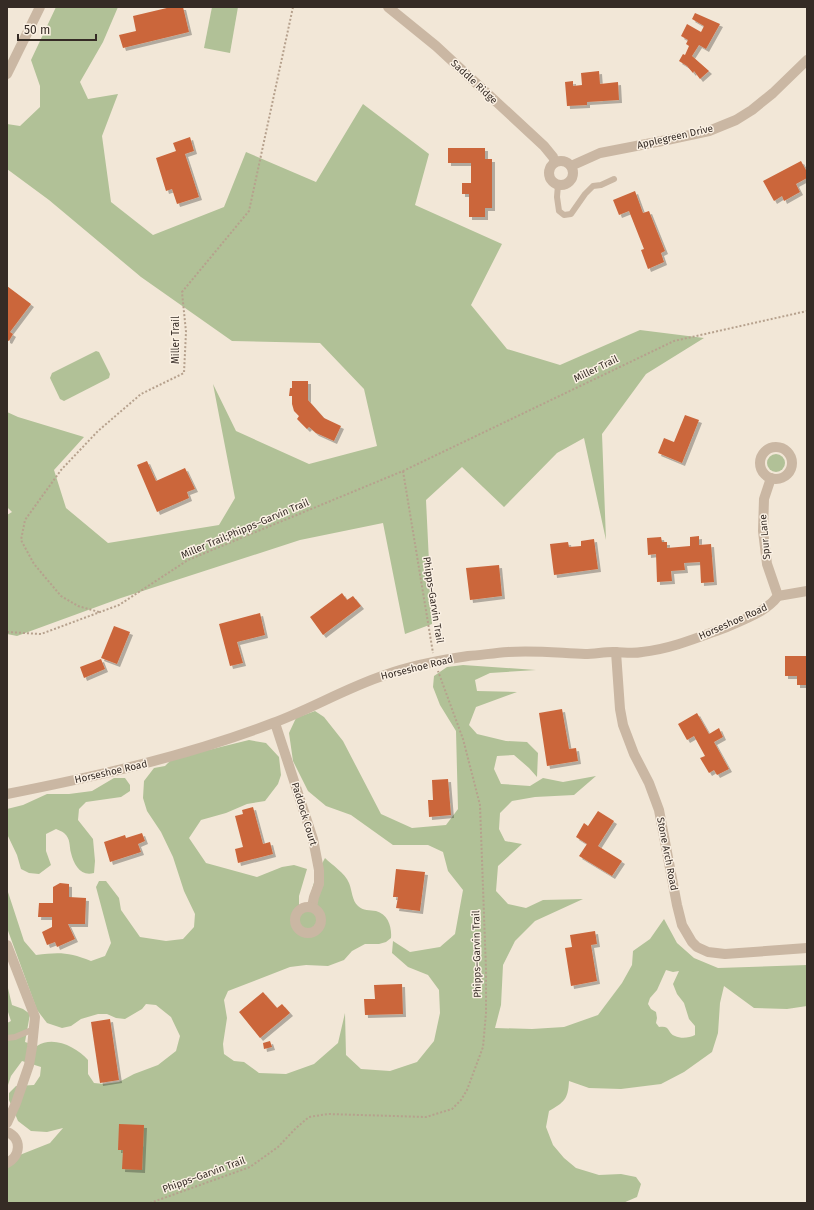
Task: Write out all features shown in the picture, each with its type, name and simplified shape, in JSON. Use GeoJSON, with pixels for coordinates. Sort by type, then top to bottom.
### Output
{"type":"FeatureCollection","features":[{"type":"Feature","properties":{"kind":"street"},"geometry":{"type":"LineString","coordinates":[[7,74],[40,7]]}},
{"type":"Feature","properties":{"kind":"street","name":"Saddle Ridge"},"geometry":{"type":"LineString","coordinates":[[388,7],[436,46],[538,141],[553,157],[555,162]]}},
{"type":"Feature","properties":{"kind":"street","name":"Applegreen Drive"},"geometry":{"type":"LineString","coordinates":[[571,166],[600,153],[709,131],[736,120],[752,110],[773,93],[807,60]]}},
{"type":"Feature","properties":{"kind":"street"},"geometry":{"type":"LineString","coordinates":[[563,161],[571,166],[573,175],[571,180],[563,185],[558,185],[550,179],[550,166],[555,162],[563,161]]}},
{"type":"Feature","properties":{"kind":"street","name":"Spur Lane"},"geometry":{"type":"LineString","coordinates":[[771,478],[764,499],[763,531],[767,564],[778,596]]}},
{"type":"Feature","properties":{"kind":"street","name":"Horseshoe Road"},"geometry":{"type":"LineString","coordinates":[[7,794],[101,775],[169,757],[231,738],[275,723],[385,675],[435,662],[459,657],[508,652],[586,654],[616,652],[639,653],[684,643],[733,624],[764,609],[772,604],[778,596],[807,591]]}},
{"type":"Feature","properties":{"kind":"street","name":"Stone Arch Road"},"geometry":{"type":"LineString","coordinates":[[616,652],[620,709],[623,725],[634,754],[649,783],[659,810],[682,925],[692,942],[697,947],[708,952],[725,954],[807,948]]}},
{"type":"Feature","properties":{"kind":"street","name":"Paddock Court"},"geometry":{"type":"LineString","coordinates":[[275,723],[313,839],[319,870],[319,884],[312,907]]}},
{"type":"Feature","properties":{"kind":"street"},"geometry":{"type":"LineString","coordinates":[[7,945],[34,1016],[34,1029],[29,1064],[16,1103],[7,1123]]}},
{"type":"Feature","properties":{"kind":"street"},"geometry":{"type":"LineString","coordinates":[[7,1132],[14,1136],[18,1146],[18,1152],[15,1157],[7,1163]]}},
{"type":"Feature","properties":{"kind":"lane"},"geometry":{"type":"LineString","coordinates":[[558,185],[557,197],[559,211],[564,215],[571,214],[585,194],[593,186],[614,179]]}},
{"type":"Feature","properties":{"kind":"lane"},"geometry":{"type":"LineString","coordinates":[[7,1038],[15,1037],[34,1029]]}},
{"type":"Feature","properties":{"kind":"path","name":"Miller Trail"},"geometry":{"type":"LineString","coordinates":[[99,612],[78,606],[61,596],[34,564],[21,540],[25,520],[61,470],[98,431],[140,394],[184,373],[186,332],[182,292],[249,211],[293,7]]}},
{"type":"Feature","properties":{"kind":"path","name":"Miller Trail"},"geometry":{"type":"LineString","coordinates":[[403,471],[674,341],[807,311]]}},
{"type":"Feature","properties":{"kind":"path","name":"Miller Trail;Phipps–Garvin Trail"},"geometry":{"type":"LineString","coordinates":[[7,632],[41,634],[119,605],[188,560],[403,471]]}},
{"type":"Feature","properties":{"kind":"path","name":"Phipps–Garvin Trail"},"geometry":{"type":"LineString","coordinates":[[150,1203],[250,1167],[278,1147],[309,1117],[328,1114],[426,1117],[452,1109],[461,1100],[467,1090],[483,1046],[486,1013],[486,970],[480,805],[463,739],[435,662],[403,471]]}},
{"type":"Feature","properties":{"kind":"green space"},"geometry":{"type":"Polygon","coordinates":[[[56,7],[118,7],[103,42],[80,82],[88,99],[118,94],[102,136],[111,202],[153,235],[224,207],[246,152],[316,182],[363,104],[429,154],[415,205],[502,244],[471,305],[507,349],[560,365],[640,330],[704,338],[646,374],[602,434],[606,540],[584,438],[557,453],[504,507],[462,467],[426,500],[432,624],[405,634],[383,523],[300,540],[121,598],[17,636],[7,634],[7,515],[12,512],[7,507],[7,412],[18,417],[84,437],[54,470],[66,508],[108,543],[219,525],[235,498],[213,384],[236,431],[309,464],[377,446],[364,389],[320,343],[232,341],[141,277],[49,200],[7,169],[7,124],[20,126],[40,107],[40,86],[31,60],[56,7]]]}},
{"type":"Feature","properties":{"kind":"green space"},"geometry":{"type":"Polygon","coordinates":[[[212,7],[238,7],[230,53],[204,48],[212,7]]]}},
{"type":"Feature","properties":{"kind":"green space"},"geometry":{"type":"Polygon","coordinates":[[[96,351],[99,352],[110,374],[109,378],[64,401],[60,399],[50,378],[52,373],[96,351]]]}},
{"type":"Feature","properties":{"kind":"green space"},"geometry":{"type":"Polygon","coordinates":[[[772,454],[780,454],[785,459],[783,470],[780,472],[772,472],[767,467],[767,459],[772,454]]]}},
{"type":"Feature","properties":{"kind":"green space"},"geometry":{"type":"Polygon","coordinates":[[[463,665],[536,670],[490,673],[475,680],[477,691],[517,692],[476,707],[469,725],[477,734],[506,741],[527,742],[538,753],[537,777],[514,755],[497,756],[494,769],[501,784],[530,786],[543,778],[563,782],[596,776],[574,795],[535,797],[512,801],[500,813],[499,829],[505,841],[522,844],[498,866],[496,891],[508,904],[526,908],[543,900],[583,899],[535,921],[515,941],[503,965],[501,1005],[495,1028],[532,1029],[564,1027],[598,1015],[622,983],[632,965],[633,951],[650,939],[664,919],[677,943],[694,958],[718,968],[807,965],[807,1006],[787,1009],[754,1008],[724,986],[720,1003],[718,1033],[712,1052],[684,1072],[661,1084],[621,1089],[589,1088],[569,1081],[568,1092],[562,1103],[549,1111],[546,1127],[553,1145],[564,1158],[576,1168],[599,1175],[621,1174],[636,1177],[641,1184],[637,1197],[623,1203],[7,1203],[7,1160],[50,1143],[63,1128],[47,1132],[31,1131],[18,1121],[9,1100],[9,1093],[16,1086],[34,1085],[40,1076],[41,1067],[22,1061],[11,1076],[7,1088],[7,1023],[11,1021],[7,1009],[7,984],[12,1005],[23,1009],[30,1014],[25,1042],[37,1046],[43,1043],[57,1042],[78,1051],[88,1060],[88,1074],[94,1083],[104,1084],[119,1082],[134,1074],[158,1065],[176,1051],[180,1036],[171,1017],[156,1005],[146,1004],[142,1009],[125,1019],[116,1018],[107,1014],[98,1014],[81,1019],[71,1026],[62,1028],[47,1023],[37,1010],[7,928],[7,889],[24,941],[36,955],[51,953],[64,954],[91,961],[105,956],[111,943],[96,887],[99,881],[106,881],[119,898],[121,910],[140,937],[166,941],[183,939],[194,927],[195,914],[184,891],[173,857],[161,832],[147,811],[143,798],[144,781],[154,768],[165,766],[172,759],[249,740],[266,743],[279,757],[281,775],[278,784],[265,801],[247,804],[226,813],[201,820],[189,838],[206,863],[257,877],[282,867],[294,865],[307,869],[299,896],[299,910],[308,904],[316,875],[325,858],[347,879],[356,904],[362,909],[376,911],[384,915],[390,925],[391,930],[391,938],[386,942],[379,944],[365,944],[352,951],[344,960],[328,966],[306,965],[290,967],[228,991],[224,1000],[227,1018],[223,1044],[224,1054],[234,1061],[244,1062],[259,1073],[286,1074],[314,1064],[338,1043],[345,1013],[346,1055],[361,1069],[390,1071],[417,1062],[434,1041],[440,1013],[439,990],[428,975],[408,967],[392,953],[393,941],[410,952],[440,947],[455,934],[463,890],[448,871],[443,852],[428,845],[393,845],[351,815],[326,806],[308,791],[293,761],[289,733],[296,718],[315,711],[324,717],[343,741],[381,814],[412,828],[446,825],[458,809],[456,731],[440,705],[433,687],[434,676],[447,667],[463,665]],[[666,970],[657,990],[650,998],[648,1004],[651,1009],[656,1012],[656,1023],[659,1027],[667,1028],[677,1037],[690,1037],[695,1035],[695,1026],[689,1019],[684,1003],[677,994],[673,984],[679,971],[673,972],[666,970]]]}},
{"type":"Feature","properties":{"kind":"green space"},"geometry":{"type":"Polygon","coordinates":[[[114,778],[125,778],[130,785],[130,791],[121,797],[86,802],[79,809],[78,820],[93,839],[95,861],[94,873],[89,874],[82,872],[76,866],[70,850],[68,838],[63,832],[56,829],[46,834],[46,851],[51,865],[39,874],[29,873],[21,869],[17,855],[7,834],[7,809],[23,805],[47,794],[69,794],[92,791],[114,778]]]}},
{"type":"Feature","properties":{"kind":"building"},"geometry":{"type":"Polygon","coordinates":[[[171,7],[183,7],[189,32],[123,48],[119,35],[136,31],[133,16],[171,7]]]}},
{"type":"Feature","properties":{"kind":"building"},"geometry":{"type":"Polygon","coordinates":[[[695,13],[720,24],[706,49],[699,45],[692,56],[709,71],[700,79],[694,71],[693,73],[687,66],[679,61],[683,54],[685,55],[689,46],[686,44],[688,40],[681,36],[687,24],[701,32],[704,26],[692,19],[695,13]]]}},
{"type":"Feature","properties":{"kind":"building"},"geometry":{"type":"Polygon","coordinates":[[[599,71],[600,84],[618,82],[619,100],[587,102],[587,105],[567,106],[565,82],[573,81],[573,86],[582,85],[581,73],[599,71]]]}},
{"type":"Feature","properties":{"kind":"building"},"geometry":{"type":"Polygon","coordinates":[[[190,137],[194,151],[185,154],[199,197],[177,204],[172,189],[166,191],[156,158],[176,151],[173,143],[190,137]]]}},
{"type":"Feature","properties":{"kind":"building"},"geometry":{"type":"Polygon","coordinates":[[[448,148],[485,148],[485,159],[492,159],[492,208],[485,208],[485,217],[469,217],[469,194],[462,194],[462,183],[471,183],[471,163],[448,163],[448,148]]]}},
{"type":"Feature","properties":{"kind":"building"},"geometry":{"type":"Polygon","coordinates":[[[801,161],[807,172],[807,178],[796,184],[800,192],[784,201],[782,196],[774,201],[763,181],[801,161]]]}},
{"type":"Feature","properties":{"kind":"building"},"geometry":{"type":"Polygon","coordinates":[[[635,191],[643,213],[649,211],[665,251],[661,253],[664,262],[648,269],[641,250],[644,249],[629,211],[619,215],[613,200],[635,191]]]}},
{"type":"Feature","properties":{"kind":"building"},"geometry":{"type":"Polygon","coordinates":[[[7,286],[31,304],[10,332],[13,334],[9,341],[7,340],[7,286]]]}},
{"type":"Feature","properties":{"kind":"building"},"geometry":{"type":"Polygon","coordinates":[[[292,381],[308,381],[308,400],[324,418],[341,426],[334,441],[316,433],[309,427],[307,429],[297,419],[299,416],[294,411],[292,396],[289,396],[290,388],[292,388],[292,381]]]}},
{"type":"Feature","properties":{"kind":"building"},"geometry":{"type":"Polygon","coordinates":[[[685,415],[699,420],[682,463],[658,453],[664,438],[674,442],[685,415]]]}},
{"type":"Feature","properties":{"kind":"building"},"geometry":{"type":"Polygon","coordinates":[[[147,461],[156,481],[185,468],[195,489],[187,492],[189,498],[157,512],[137,465],[147,461]]]}},
{"type":"Feature","properties":{"kind":"building"},"geometry":{"type":"Polygon","coordinates":[[[699,536],[699,545],[711,544],[714,582],[701,583],[700,562],[684,563],[685,570],[671,571],[672,581],[657,582],[656,554],[648,555],[647,538],[661,537],[662,542],[667,542],[667,548],[690,546],[690,537],[699,536]]]}},
{"type":"Feature","properties":{"kind":"building"},"geometry":{"type":"Polygon","coordinates":[[[594,539],[598,569],[554,575],[550,544],[568,542],[569,547],[581,546],[581,541],[594,539]]]}},
{"type":"Feature","properties":{"kind":"building"},"geometry":{"type":"Polygon","coordinates":[[[499,565],[502,596],[470,600],[466,568],[499,565]]]}},
{"type":"Feature","properties":{"kind":"building"},"geometry":{"type":"Polygon","coordinates":[[[342,593],[347,600],[353,596],[361,606],[323,635],[310,617],[342,593]]]}},
{"type":"Feature","properties":{"kind":"building"},"geometry":{"type":"Polygon","coordinates":[[[260,613],[265,635],[237,642],[243,663],[230,666],[219,624],[260,613]]]}},
{"type":"Feature","properties":{"kind":"building"},"geometry":{"type":"Polygon","coordinates":[[[114,626],[130,632],[117,664],[101,658],[114,626]]]}},
{"type":"Feature","properties":{"kind":"building"},"geometry":{"type":"Polygon","coordinates":[[[785,656],[807,656],[807,685],[797,685],[797,676],[785,676],[785,656]]]}},
{"type":"Feature","properties":{"kind":"building"},"geometry":{"type":"Polygon","coordinates":[[[101,659],[105,669],[84,678],[80,667],[101,659]]]}},
{"type":"Feature","properties":{"kind":"building"},"geometry":{"type":"Polygon","coordinates":[[[562,709],[569,749],[576,748],[578,761],[547,766],[539,713],[562,709]]]}},
{"type":"Feature","properties":{"kind":"building"},"geometry":{"type":"Polygon","coordinates":[[[697,713],[709,734],[719,728],[723,737],[714,742],[729,769],[717,775],[714,770],[709,773],[700,758],[705,756],[694,736],[687,740],[678,724],[697,713]]]}},
{"type":"Feature","properties":{"kind":"building"},"geometry":{"type":"Polygon","coordinates":[[[448,779],[451,815],[429,817],[428,800],[433,800],[432,780],[448,779]]]}},
{"type":"Feature","properties":{"kind":"building"},"geometry":{"type":"Polygon","coordinates":[[[253,807],[263,844],[270,842],[273,854],[238,863],[235,849],[243,847],[235,816],[243,814],[242,810],[253,807]]]}},
{"type":"Feature","properties":{"kind":"building"},"geometry":{"type":"Polygon","coordinates":[[[598,811],[614,821],[598,846],[622,861],[612,876],[579,856],[587,844],[576,837],[584,823],[588,826],[598,811]]]}},
{"type":"Feature","properties":{"kind":"building"},"geometry":{"type":"Polygon","coordinates":[[[142,833],[145,841],[138,844],[141,852],[110,862],[104,842],[125,835],[126,838],[142,833]]]}},
{"type":"Feature","properties":{"kind":"building"},"geometry":{"type":"Polygon","coordinates":[[[396,869],[425,872],[420,911],[396,908],[398,897],[393,897],[396,869]]]}},
{"type":"Feature","properties":{"kind":"building"},"geometry":{"type":"Polygon","coordinates":[[[60,883],[69,884],[69,897],[86,898],[85,924],[68,924],[75,939],[57,947],[55,942],[47,945],[42,932],[52,927],[52,917],[38,917],[39,903],[53,903],[53,887],[60,883]]]}},
{"type":"Feature","properties":{"kind":"building"},"geometry":{"type":"Polygon","coordinates":[[[595,931],[597,944],[591,945],[597,981],[571,986],[565,948],[572,947],[570,935],[595,931]]]}},
{"type":"Feature","properties":{"kind":"building"},"geometry":{"type":"Polygon","coordinates":[[[402,984],[403,1014],[365,1015],[364,999],[375,999],[374,985],[402,984]]]}},
{"type":"Feature","properties":{"kind":"building"},"geometry":{"type":"Polygon","coordinates":[[[263,992],[277,1008],[282,1004],[290,1013],[260,1038],[239,1012],[263,992]]]}},
{"type":"Feature","properties":{"kind":"building"},"geometry":{"type":"Polygon","coordinates":[[[110,1019],[119,1080],[100,1083],[91,1022],[110,1019]]]}},
{"type":"Feature","properties":{"kind":"building"},"geometry":{"type":"Polygon","coordinates":[[[270,1041],[272,1047],[264,1049],[263,1043],[270,1041]]]}},
{"type":"Feature","properties":{"kind":"building"},"geometry":{"type":"Polygon","coordinates":[[[119,1124],[144,1125],[142,1170],[122,1169],[123,1150],[118,1150],[119,1124]]]}}]}
